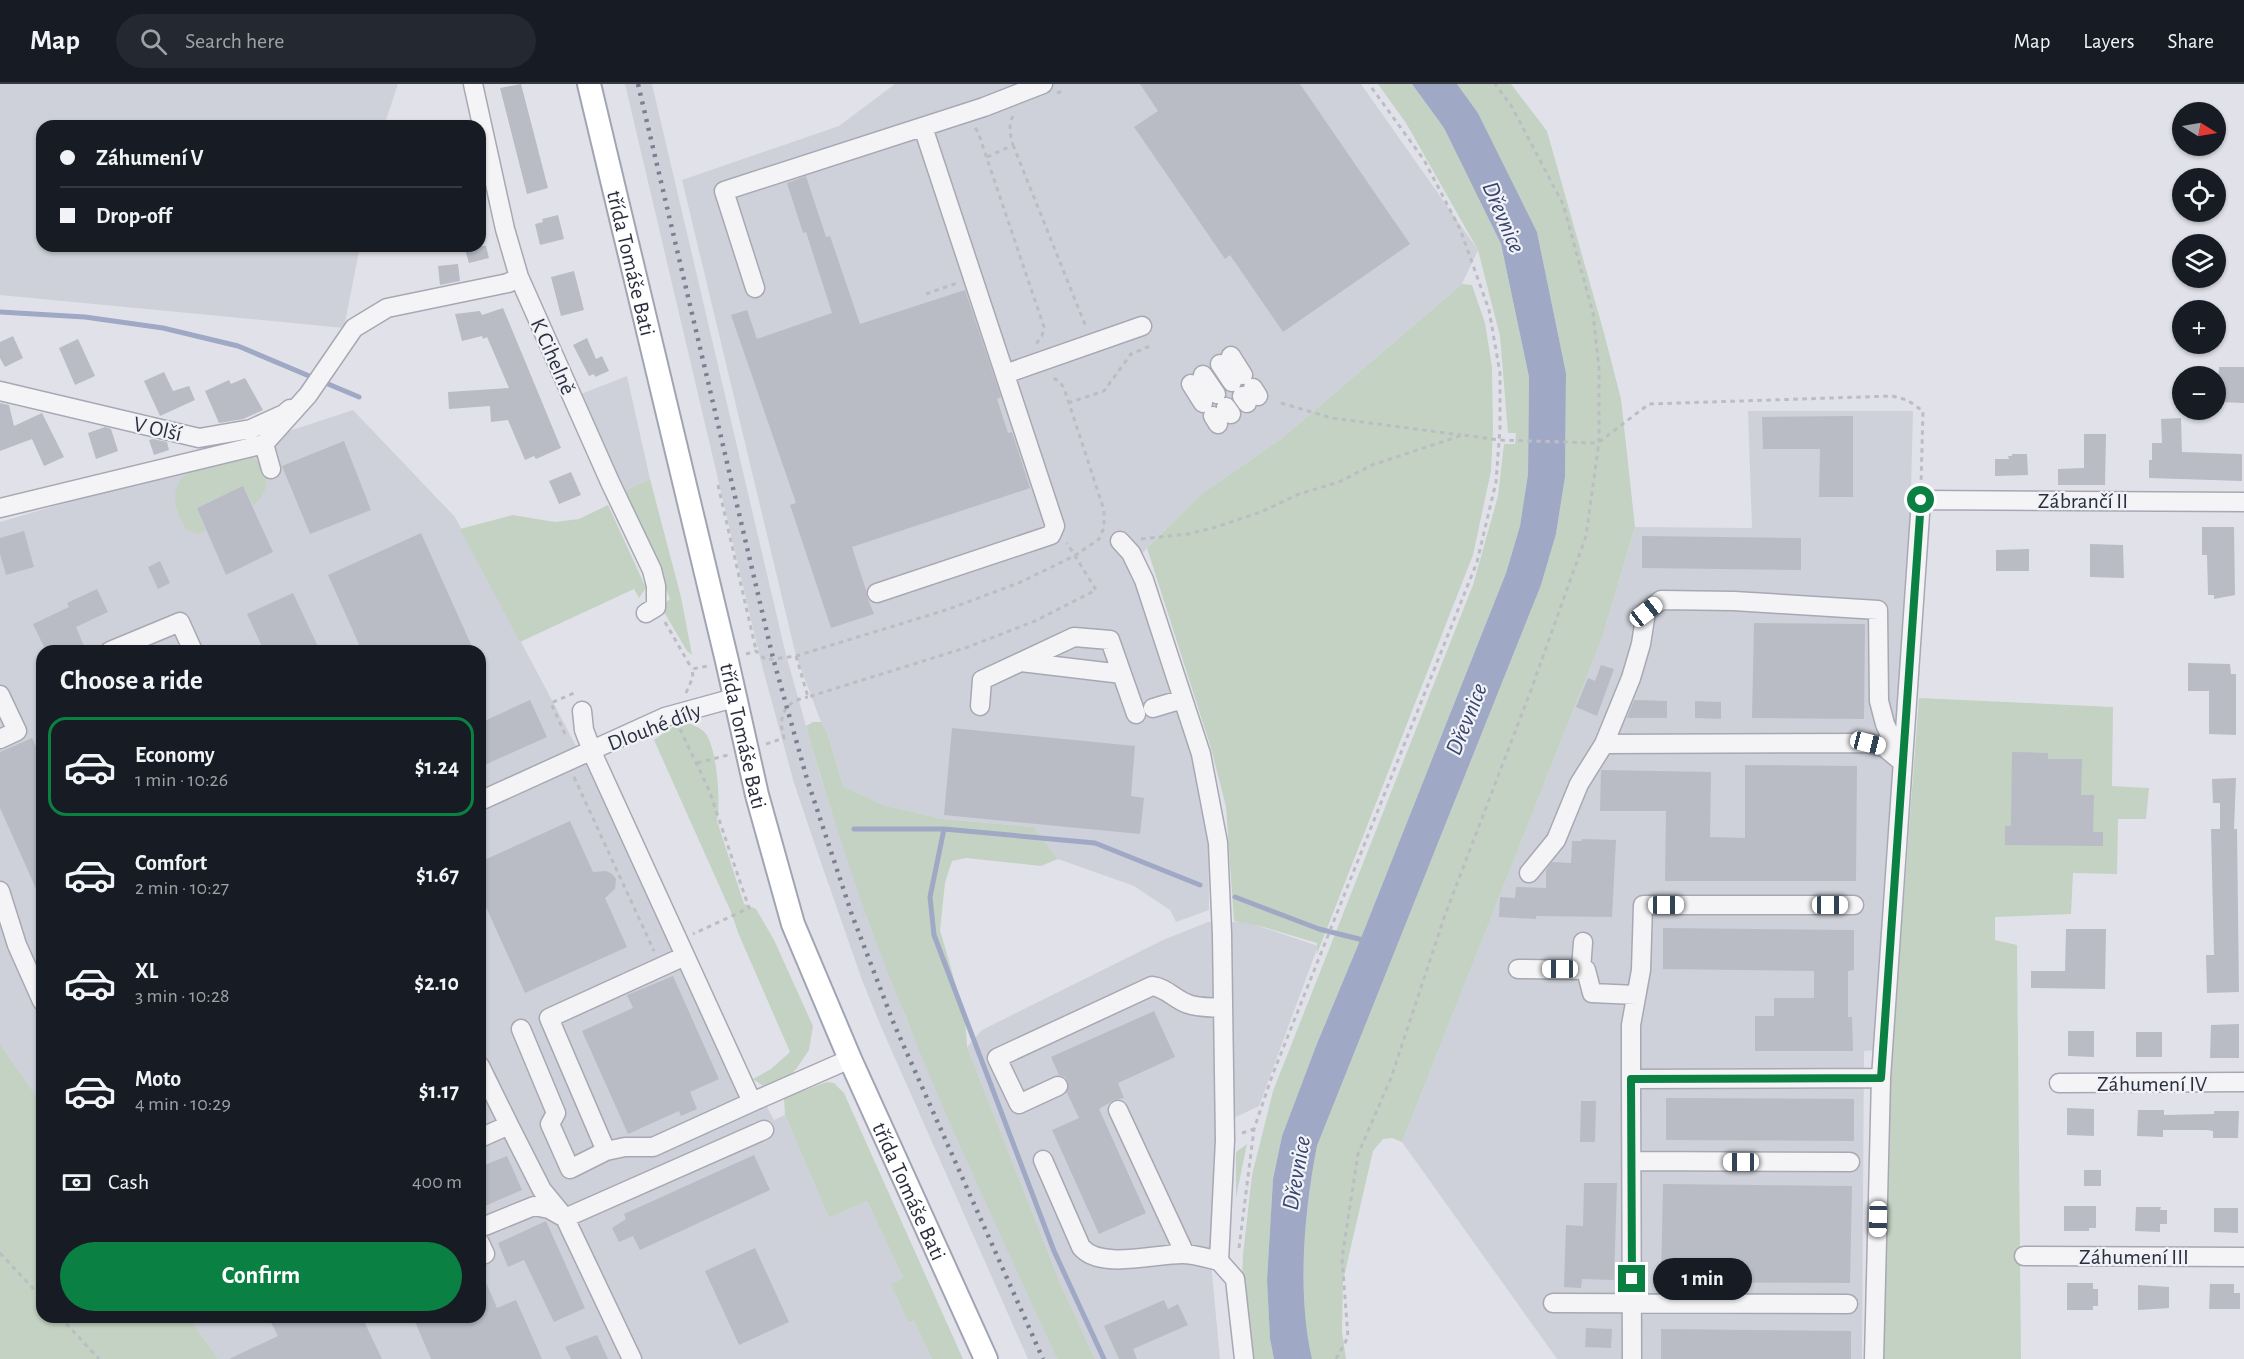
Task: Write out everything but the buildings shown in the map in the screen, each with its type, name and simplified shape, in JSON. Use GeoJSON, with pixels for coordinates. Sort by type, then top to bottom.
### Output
{"type":"FeatureCollection","features":[{"type":"Feature","properties":{"kind":"main road","name":"třída Tomáše Bati"},"geometry":{"type":"LineString","coordinates":[[589,84],[728,661],[734,698],[757,795],[793,924],[850,1059],[986,1359]]}},
{"type":"Feature","properties":{"kind":"street","name":"K Cihelně"},"geometry":{"type":"LineString","coordinates":[[472,84],[480,120]]}},
{"type":"Feature","properties":{"kind":"street"},"geometry":{"type":"LineString","coordinates":[[755,288],[724,191],[984,107],[1049,89]]}},
{"type":"Feature","properties":{"kind":"street"},"geometry":{"type":"LineString","coordinates":[[877,593],[1051,535],[1055,526],[923,127]]}},
{"type":"Feature","properties":{"kind":"street","name":"K Cihelně"},"geometry":{"type":"LineString","coordinates":[[486,146],[505,229],[519,277],[610,482],[652,570],[656,586],[651,610]]}},
{"type":"Feature","properties":{"kind":"street","name":"V Olší"},"geometry":{"type":"LineString","coordinates":[[264,444],[308,395],[354,328],[387,308],[508,283],[519,277]]}},
{"type":"Feature","properties":{"kind":"street"},"geometry":{"type":"LineString","coordinates":[[1005,374],[1142,326]]}},
{"type":"Feature","properties":{"kind":"street"},"geometry":{"type":"LineString","coordinates":[[1225,360],[1246,390]]}},
{"type":"Feature","properties":{"kind":"street"},"geometry":{"type":"LineString","coordinates":[[1197,380],[1218,410]]}},
{"type":"Feature","properties":{"kind":"street","name":"V Olší"},"geometry":{"type":"LineString","coordinates":[[0,391],[199,438],[251,429],[284,414],[308,395]]}},
{"type":"Feature","properties":{"kind":"street"},"geometry":{"type":"LineString","coordinates":[[0,508],[264,444],[271,469]]}},
{"type":"Feature","properties":{"kind":"street"},"geometry":{"type":"LineString","coordinates":[[1874,1359],[1881,1078],[1921,500]]}},
{"type":"Feature","properties":{"kind":"street","name":"Zábrančí II"},"geometry":{"type":"LineString","coordinates":[[1921,500],[2244,502]]}},
{"type":"Feature","properties":{"kind":"street"},"geometry":{"type":"LineString","coordinates":[[1120,541],[1131,553],[1144,580],[1201,754],[1214,813],[1218,843],[1222,934],[1225,1140],[1219,1261]]}},
{"type":"Feature","properties":{"kind":"street"},"geometry":{"type":"LineString","coordinates":[[1529,873],[1556,840],[1579,784],[1604,744],[1631,678],[1641,644],[1646,612],[1661,600],[1878,610],[1879,701],[1885,724],[1903,762]]}},
{"type":"Feature","properties":{"kind":"street"},"geometry":{"type":"LineString","coordinates":[[124,645],[180,622],[190,645]]}},
{"type":"Feature","properties":{"kind":"street"},"geometry":{"type":"LineString","coordinates":[[980,706],[982,680],[1074,637],[1110,640],[1136,714]]}},
{"type":"Feature","properties":{"kind":"street"},"geometry":{"type":"LineString","coordinates":[[1021,662],[1122,674]]}},
{"type":"Feature","properties":{"kind":"street"},"geometry":{"type":"LineString","coordinates":[[0,696],[17,731],[0,739]]}},
{"type":"Feature","properties":{"kind":"street","name":"Dlouhé díly"},"geometry":{"type":"LineString","coordinates":[[486,798],[676,714],[734,698]]}},
{"type":"Feature","properties":{"kind":"street"},"geometry":{"type":"LineString","coordinates":[[1153,708],[1183,699]]}},
{"type":"Feature","properties":{"kind":"street"},"geometry":{"type":"LineString","coordinates":[[582,711],[584,753],[682,948],[752,1102]]}},
{"type":"Feature","properties":{"kind":"street"},"geometry":{"type":"LineString","coordinates":[[1604,744],[1868,743],[1884,747],[1903,762]]}},
{"type":"Feature","properties":{"kind":"street"},"geometry":{"type":"LineString","coordinates":[[0,891],[17,945],[36,988]]}},
{"type":"Feature","properties":{"kind":"street"},"geometry":{"type":"LineString","coordinates":[[1632,1359],[1631,1025],[1641,970],[1643,905],[1854,905]]}},
{"type":"Feature","properties":{"kind":"street"},"geometry":{"type":"LineString","coordinates":[[1581,970],[1583,942]]}},
{"type":"Feature","properties":{"kind":"street"},"geometry":{"type":"LineString","coordinates":[[606,1151],[549,1018],[682,948]]}},
{"type":"Feature","properties":{"kind":"street"},"geometry":{"type":"LineString","coordinates":[[1518,969],[1586,970],[1592,993],[1636,995]]}},
{"type":"Feature","properties":{"kind":"street"},"geometry":{"type":"LineString","coordinates":[[1058,1086],[1019,1104],[997,1058],[1152,986],[1165,988],[1177,999],[1191,1006],[1223,1008]]}},
{"type":"Feature","properties":{"kind":"street"},"geometry":{"type":"LineString","coordinates":[[521,1029],[556,1113],[550,1124],[570,1169],[606,1151],[625,1147],[653,1147],[850,1059]]}},
{"type":"Feature","properties":{"kind":"street"},"geometry":{"type":"LineString","coordinates":[[486,1078],[542,1190],[565,1218],[632,1359]]}},
{"type":"Feature","properties":{"kind":"street"},"geometry":{"type":"LineString","coordinates":[[1631,1079],[1881,1078]]}},
{"type":"Feature","properties":{"kind":"street","name":"Záhumení IV"},"geometry":{"type":"LineString","coordinates":[[2059,1083],[2244,1082]]}},
{"type":"Feature","properties":{"kind":"street"},"geometry":{"type":"LineString","coordinates":[[1118,1110],[1185,1254]]}},
{"type":"Feature","properties":{"kind":"street"},"geometry":{"type":"LineString","coordinates":[[486,1135],[509,1125]]}},
{"type":"Feature","properties":{"kind":"street"},"geometry":{"type":"LineString","coordinates":[[565,1218],[764,1130]]}},
{"type":"Feature","properties":{"kind":"street"},"geometry":{"type":"LineString","coordinates":[[1043,1160],[1081,1247],[1086,1253],[1104,1260],[1185,1254],[1219,1261],[1235,1280],[1244,1359]]}},
{"type":"Feature","properties":{"kind":"street"},"geometry":{"type":"LineString","coordinates":[[1632,1161],[1850,1162]]}},
{"type":"Feature","properties":{"kind":"street"},"geometry":{"type":"LineString","coordinates":[[486,1226],[534,1206],[549,1209],[565,1218]]}},
{"type":"Feature","properties":{"kind":"street","name":"Záhumení III"},"geometry":{"type":"LineString","coordinates":[[2024,1256],[2244,1257]]}},
{"type":"Feature","properties":{"kind":"street"},"geometry":{"type":"LineString","coordinates":[[1553,1303],[1848,1304]]}},
{"type":"Feature","properties":{"kind":"path"},"geometry":{"type":"LineString","coordinates":[[1235,1280],[1254,1129],[1272,1076],[1477,562],[1496,482],[1500,373],[1489,310],[1460,229],[1424,160],[1369,84]]}},
{"type":"Feature","properties":{"kind":"path"},"geometry":{"type":"LineString","coordinates":[[1336,1359],[1348,1337],[1342,1258],[1358,1154],[1391,1078],[1445,915],[1531,690],[1586,536],[1599,442],[1599,368],[1593,314],[1563,204],[1512,107],[1495,84]]}},
{"type":"Feature","properties":{"kind":"path"},"geometry":{"type":"LineString","coordinates":[[1049,89],[1065,90]]}},
{"type":"Feature","properties":{"kind":"path"},"geometry":{"type":"LineString","coordinates":[[1019,107],[1011,119],[1010,135],[1087,327],[1091,328]]}},
{"type":"Feature","properties":{"kind":"path"},"geometry":{"type":"LineString","coordinates":[[969,126],[978,132],[1044,327],[1042,336],[1033,347]]}},
{"type":"Feature","properties":{"kind":"path"},"geometry":{"type":"LineString","coordinates":[[987,157],[1013,144]]}},
{"type":"Feature","properties":{"kind":"path"},"geometry":{"type":"LineString","coordinates":[[926,294],[973,278]]}},
{"type":"Feature","properties":{"kind":"path"},"geometry":{"type":"LineString","coordinates":[[1068,403],[1104,391],[1131,354],[1150,346]]}},
{"type":"Feature","properties":{"kind":"path"},"geometry":{"type":"LineString","coordinates":[[718,485],[756,651],[766,660],[796,656],[949,609],[1021,582],[1076,555],[1099,539],[1104,528],[1104,510],[1068,403],[1059,381],[1044,375]]}},
{"type":"Feature","properties":{"kind":"path"},"geometry":{"type":"LineString","coordinates":[[1281,403],[1332,418],[1498,440],[1594,443],[1599,442],[1649,404],[1892,396],[1907,400],[1923,411],[1921,500]]}},
{"type":"Feature","properties":{"kind":"path"},"geometry":{"type":"LineString","coordinates":[[1120,541],[1188,534],[1216,527],[1261,512],[1299,494],[1339,482],[1372,465],[1463,435]]}},
{"type":"Feature","properties":{"kind":"path"},"geometry":{"type":"LineString","coordinates":[[796,656],[808,697],[968,647],[1035,621],[1096,590],[1076,555],[1061,535],[1054,531]]}},
{"type":"Feature","properties":{"kind":"path"},"geometry":{"type":"LineString","coordinates":[[651,610],[692,669],[693,677],[686,693],[671,702],[679,727],[709,790],[749,909],[682,948]]}},
{"type":"Feature","properties":{"kind":"path"},"geometry":{"type":"LineString","coordinates":[[692,669],[728,661],[756,651]]}},
{"type":"Feature","properties":{"kind":"path"},"geometry":{"type":"LineString","coordinates":[[574,693],[551,703],[584,753]]}},
{"type":"Feature","properties":{"kind":"path"},"geometry":{"type":"LineString","coordinates":[[0,1253],[36,1292]]}},
{"type":"Feature","properties":{"kind":"path"},"geometry":{"type":"LineString","coordinates":[[66,1323],[99,1359]]}},
{"type":"Feature","properties":{"kind":"shaded area"},"geometry":{"type":"Polygon","coordinates":[[[0,84],[398,84],[386,120],[36,120],[36,252],[359,252],[344,328],[0,295],[0,84]]]}},
{"type":"Feature","properties":{"kind":"shaded area"},"geometry":{"type":"Polygon","coordinates":[[[625,84],[652,84],[786,655],[842,843],[906,1019],[1057,1359],[1028,1359],[882,1029],[862,980],[817,851],[794,783],[761,662],[625,84]]]}},
{"type":"Feature","properties":{"kind":"shaded area"},"geometry":{"type":"Polygon","coordinates":[[[895,84],[1361,84],[1478,250],[1462,284],[1281,439],[1200,495],[1131,566],[1191,750],[1208,815],[1209,910],[1176,922],[1170,910],[1134,886],[1058,859],[1034,827],[943,819],[883,805],[843,786],[827,732],[796,656],[682,180],[839,126],[895,84]]]}},
{"type":"Feature","properties":{"kind":"shaded area"},"geometry":{"type":"Polygon","coordinates":[[[627,376],[650,479],[624,491],[581,394],[627,376]]]}},
{"type":"Feature","properties":{"kind":"shaded area"},"geometry":{"type":"Polygon","coordinates":[[[353,410],[455,517],[774,1120],[785,1115],[829,1218],[867,1201],[903,1278],[892,1284],[910,1323],[914,1321],[932,1359],[218,1359],[193,1323],[486,1323],[486,645],[36,645],[36,1095],[0,1044],[0,522],[109,490],[353,410]]]}},
{"type":"Feature","properties":{"kind":"shaded area"},"geometry":{"type":"Polygon","coordinates":[[[1748,411],[1913,411],[1910,529],[1877,1050],[1864,1051],[1862,1359],[1557,1359],[1402,1142],[1602,638],[1635,527],[1752,528],[1748,411]]]}},
{"type":"Feature","properties":{"kind":"shaded area"},"geometry":{"type":"Polygon","coordinates":[[[1208,922],[1247,922],[1318,946],[1259,1106],[1215,1127],[1212,1273],[1220,1359],[1095,1359],[1061,1285],[967,1047],[982,1030],[1163,940],[1208,922]]]}},
{"type":"Feature","properties":{"kind":"green space"},"geometry":{"type":"Polygon","coordinates":[[[1378,84],[1412,84],[1444,128],[1501,244],[1529,377],[1528,474],[1520,526],[1506,573],[1282,1136],[1273,1179],[1267,1280],[1270,1339],[1274,1359],[1249,1359],[1241,1301],[1243,1255],[1252,1175],[1273,1091],[1473,585],[1498,496],[1504,444],[1515,444],[1516,433],[1508,433],[1500,336],[1478,250],[1406,123],[1378,84]]]}},
{"type":"Feature","properties":{"kind":"green space"},"geometry":{"type":"Polygon","coordinates":[[[1457,84],[1511,84],[1547,131],[1621,399],[1635,527],[1602,638],[1402,1142],[1392,1138],[1383,1139],[1373,1151],[1343,1281],[1342,1332],[1346,1359],[1312,1359],[1305,1307],[1304,1252],[1317,1146],[1541,585],[1556,534],[1565,477],[1566,373],[1537,232],[1478,113],[1457,84]]]}},
{"type":"Feature","properties":{"kind":"green space"},"geometry":{"type":"Polygon","coordinates":[[[1462,284],[1472,285],[1485,323],[1492,367],[1491,471],[1473,555],[1317,954],[1317,943],[1260,926],[1234,921],[1226,807],[1211,748],[1147,548],[1200,495],[1281,439],[1462,284]]]}},
{"type":"Feature","properties":{"kind":"green space"},"geometry":{"type":"Polygon","coordinates":[[[250,456],[262,466],[265,473],[266,487],[259,500],[253,505],[243,487],[197,507],[206,530],[199,534],[188,531],[176,508],[178,483],[191,471],[219,462],[250,456]]]}},
{"type":"Feature","properties":{"kind":"green space"},"geometry":{"type":"Polygon","coordinates":[[[650,479],[681,597],[692,655],[687,651],[661,607],[670,599],[624,491],[650,479]]]}},
{"type":"Feature","properties":{"kind":"green space"},"geometry":{"type":"Polygon","coordinates":[[[608,505],[646,588],[639,598],[634,589],[520,642],[460,529],[513,515],[555,522],[579,519],[608,505]]]}},
{"type":"Feature","properties":{"kind":"green space"},"geometry":{"type":"Polygon","coordinates":[[[1919,698],[2113,707],[2112,786],[2149,788],[2146,819],[2118,819],[2117,874],[2073,873],[2071,914],[1995,917],[1995,940],[2017,945],[2021,1359],[1882,1359],[1887,1122],[1919,698]]]}},
{"type":"Feature","properties":{"kind":"green space"},"geometry":{"type":"Polygon","coordinates":[[[681,721],[701,729],[710,742],[717,776],[719,802],[717,821],[744,904],[756,909],[774,940],[813,1026],[809,1050],[797,1068],[783,1082],[766,1088],[753,1079],[771,1069],[790,1052],[731,912],[654,740],[681,721]]]}},
{"type":"Feature","properties":{"kind":"green space"},"geometry":{"type":"Polygon","coordinates":[[[813,722],[821,722],[827,732],[843,786],[883,805],[943,819],[1034,827],[1058,859],[1041,866],[966,858],[952,861],[945,883],[940,930],[965,1017],[967,1047],[1061,1285],[1095,1359],[1057,1359],[961,1147],[892,982],[852,873],[806,726],[813,722]]]}},
{"type":"Feature","properties":{"kind":"green space"},"geometry":{"type":"Polygon","coordinates":[[[0,1044],[36,1095],[36,1323],[193,1323],[218,1359],[0,1359],[0,1044]]]}},
{"type":"Feature","properties":{"kind":"green space"},"geometry":{"type":"Polygon","coordinates":[[[827,1082],[834,1083],[844,1093],[963,1359],[932,1359],[914,1321],[909,1323],[891,1284],[903,1278],[867,1201],[829,1218],[785,1115],[784,1098],[827,1082]]]}},
{"type":"Feature","properties":{"kind":"green space"},"geometry":{"type":"Polygon","coordinates":[[[1247,1144],[1236,1197],[1236,1152],[1247,1144]]]}},
{"type":"Feature","properties":{"kind":"water","name":"Dřevnice"},"geometry":{"type":"Polygon","coordinates":[[[1412,84],[1457,84],[1478,113],[1537,232],[1566,373],[1565,477],[1556,534],[1541,585],[1317,1146],[1304,1252],[1305,1307],[1312,1359],[1274,1359],[1270,1339],[1267,1280],[1273,1179],[1282,1136],[1506,573],[1520,526],[1528,474],[1529,377],[1501,244],[1444,128],[1412,84]]]}},
{"type":"Feature","properties":{"kind":"waterway"},"geometry":{"type":"LineString","coordinates":[[0,312],[85,317],[163,328],[238,346],[359,397]]}},
{"type":"Feature","properties":{"kind":"waterway"},"geometry":{"type":"LineString","coordinates":[[854,829],[944,829],[1095,843],[1200,885]]}},
{"type":"Feature","properties":{"kind":"waterway"},"geometry":{"type":"LineString","coordinates":[[944,829],[930,897],[934,935],[1054,1251],[1104,1359]]}},
{"type":"Feature","properties":{"kind":"waterway"},"geometry":{"type":"LineString","coordinates":[[1235,897],[1319,929],[1367,941]]}},
{"type":"Feature","properties":{"kind":"railway"},"geometry":{"type":"LineString","coordinates":[[638,84],[773,658],[807,779],[852,915],[894,1024],[1043,1359]]}},
{"type":"Feature","properties":{"kind":"route"},"geometry":{"type":"LineString","coordinates":[[1632,1279],[1631,1079],[1881,1078],[1921,500]]}}]}
